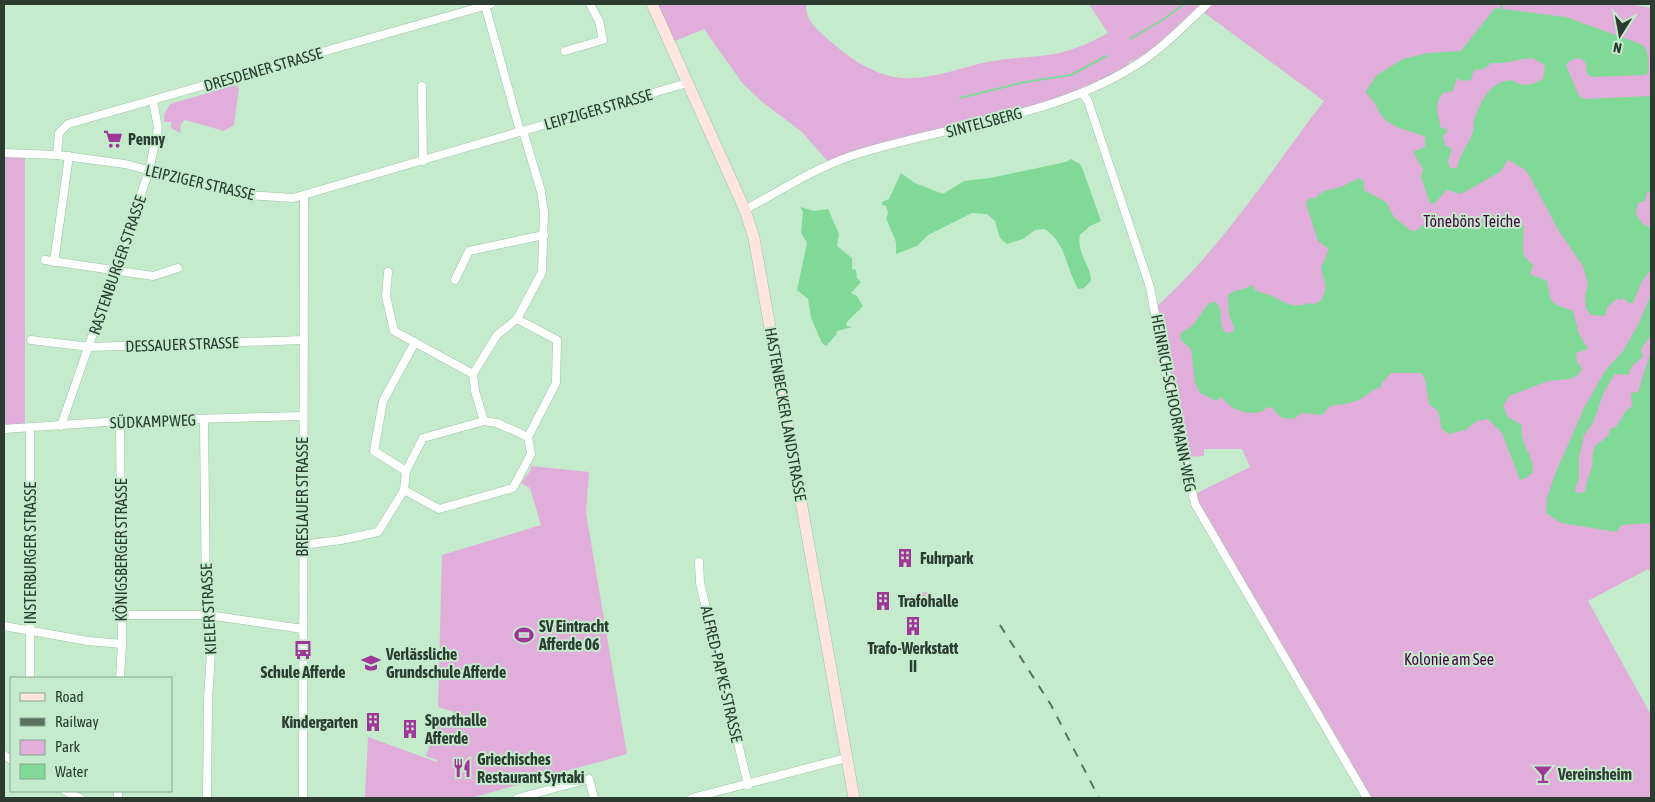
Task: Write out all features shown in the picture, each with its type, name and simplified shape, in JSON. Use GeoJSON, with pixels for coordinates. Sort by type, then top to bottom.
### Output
{"type":"FeatureCollection","features":[{"type":"Feature","properties":{"kind":"main road","name":"HASTENBECKER LANDSTRASSE"},"geometry":{"type":"LineString","coordinates":[[652,4],[745,210],[760,269],[854,798]]}},
{"type":"Feature","properties":{"kind":"street"},"geometry":{"type":"LineString","coordinates":[[565,51],[603,40],[599,21],[590,4]]}},
{"type":"Feature","properties":{"kind":"street","name":"SINTELSBERG"},"geometry":{"type":"LineString","coordinates":[[745,210],[803,177],[855,155],[992,121],[1082,93],[1148,57],[1206,4]]}},
{"type":"Feature","properties":{"kind":"street"},"geometry":{"type":"LineString","coordinates":[[484,421],[475,391],[473,374],[497,335],[517,319],[542,272],[544,235],[541,191],[521,131],[488,5]]}},
{"type":"Feature","properties":{"kind":"street","name":"DRESDENER STRASSE"},"geometry":{"type":"LineString","coordinates":[[57,155],[60,133],[68,124],[488,5]]}},
{"type":"Feature","properties":{"kind":"street","name":"LEIPZIGER STRASSE"},"geometry":{"type":"LineString","coordinates":[[4,153],[69,156],[125,164],[195,184],[248,195],[304,196],[687,83]]}},
{"type":"Feature","properties":{"kind":"street"},"geometry":{"type":"LineString","coordinates":[[422,86],[423,161]]}},
{"type":"Feature","properties":{"kind":"street","name":"HEINRICH-SCHOORMANN-WEG"},"geometry":{"type":"LineString","coordinates":[[1082,93],[1088,101],[1150,287],[1170,396],[1194,504],[1366,798]]}},
{"type":"Feature","properties":{"kind":"street","name":"RASTENBURGER STRASSE"},"geometry":{"type":"LineString","coordinates":[[61,426],[90,347],[149,170],[158,128],[153,101]]}},
{"type":"Feature","properties":{"kind":"street"},"geometry":{"type":"LineString","coordinates":[[54,262],[69,156]]}},
{"type":"Feature","properties":{"kind":"street","name":"BRESLAUER STRASSE"},"geometry":{"type":"LineString","coordinates":[[303,798],[304,196]]}},
{"type":"Feature","properties":{"kind":"street"},"geometry":{"type":"LineString","coordinates":[[455,280],[469,251],[544,235]]}},
{"type":"Feature","properties":{"kind":"street"},"geometry":{"type":"LineString","coordinates":[[45,260],[153,276],[178,268]]}},
{"type":"Feature","properties":{"kind":"street"},"geometry":{"type":"LineString","coordinates":[[388,272],[386,296],[394,331],[414,344],[473,374]]}},
{"type":"Feature","properties":{"kind":"street"},"geometry":{"type":"LineString","coordinates":[[404,490],[439,509],[513,488],[531,454],[528,437],[556,383],[557,340],[517,319]]}},
{"type":"Feature","properties":{"kind":"street","name":"DESSAUER STRASSE"},"geometry":{"type":"LineString","coordinates":[[31,340],[90,347],[304,340]]}},
{"type":"Feature","properties":{"kind":"street"},"geometry":{"type":"LineString","coordinates":[[406,471],[374,451],[383,401],[414,344]]}},
{"type":"Feature","properties":{"kind":"street","name":"SÜDKAMPWEG"},"geometry":{"type":"LineString","coordinates":[[4,429],[120,421],[303,416]]}},
{"type":"Feature","properties":{"kind":"street","name":"KIELER STRASSE"},"geometry":{"type":"LineString","coordinates":[[204,419],[206,601],[212,635],[208,700],[207,798]]}},
{"type":"Feature","properties":{"kind":"street","name":"KÖNIGSBERGER STRASSE"},"geometry":{"type":"LineString","coordinates":[[120,421],[122,644],[120,677]]}},
{"type":"Feature","properties":{"kind":"street"},"geometry":{"type":"LineString","coordinates":[[302,545],[341,540],[378,532],[404,490],[406,471],[423,438],[484,421],[497,423],[528,437]]}},
{"type":"Feature","properties":{"kind":"street","name":"INSTERBURGER STRASSE"},"geometry":{"type":"LineString","coordinates":[[30,428],[30,677]]}},
{"type":"Feature","properties":{"kind":"street","name":"ALFRED-PAPKE-STRASSE"},"geometry":{"type":"LineString","coordinates":[[699,562],[700,584],[748,785]]}},
{"type":"Feature","properties":{"kind":"street"},"geometry":{"type":"LineString","coordinates":[[121,615],[208,616],[303,628]]}},
{"type":"Feature","properties":{"kind":"street"},"geometry":{"type":"LineString","coordinates":[[4,626],[30,632],[122,644]]}},
{"type":"Feature","properties":{"kind":"street"},"geometry":{"type":"LineString","coordinates":[[692,798],[846,758]]}},
{"type":"Feature","properties":{"kind":"street"},"geometry":{"type":"LineString","coordinates":[[518,798],[589,778],[594,798]]}},
{"type":"Feature","properties":{"kind":"street"},"geometry":{"type":"LineString","coordinates":[[67,792],[80,798]]}},
{"type":"Feature","properties":{"kind":"green space"},"geometry":{"type":"Polygon","coordinates":[[[652,4],[806,4],[807,15],[816,28],[854,59],[882,74],[892,77],[913,78],[934,75],[996,60],[1059,53],[1084,45],[1108,33],[1089,4],[1203,4],[1142,58],[1130,61],[1127,67],[1080,90],[992,121],[830,164],[802,132],[761,101],[743,84],[704,29],[670,43],[652,4]]]}},
{"type":"Feature","properties":{"kind":"green space","name":"Kolonie am See"},"geometry":{"type":"Polygon","coordinates":[[[1211,4],[1629,4],[1651,8],[1651,572],[1648,569],[1588,601],[1651,715],[1651,798],[1369,798],[1193,495],[1250,467],[1242,449],[1204,449],[1204,456],[1186,457],[1157,306],[1180,284],[1224,234],[1324,101],[1203,12],[1211,4]]]}},
{"type":"Feature","properties":{"kind":"green space"},"geometry":{"type":"Polygon","coordinates":[[[235,85],[239,88],[234,125],[224,131],[185,120],[181,124],[180,133],[171,128],[171,122],[164,122],[164,114],[170,104],[235,85]]]}},
{"type":"Feature","properties":{"kind":"green space"},"geometry":{"type":"Polygon","coordinates":[[[4,157],[25,157],[25,424],[4,425],[4,157]]]}},
{"type":"Feature","properties":{"kind":"green space","name":"SV Eintracht Afferde 06"},"geometry":{"type":"Polygon","coordinates":[[[531,466],[589,472],[586,513],[627,754],[471,798],[365,798],[368,737],[437,762],[437,760],[426,756],[439,719],[450,722],[454,712],[438,707],[442,555],[541,525],[530,488],[521,483],[531,470],[531,466]]]}},
{"type":"Feature","properties":{"kind":"green space"},"geometry":{"type":"Polygon","coordinates":[[[924,592],[933,594],[932,599],[917,603],[917,595],[924,592]]]}},
{"type":"Feature","properties":{"kind":"water","name":"Töneböns Teiche"},"geometry":{"type":"Polygon","coordinates":[[[1495,8],[1566,17],[1643,45],[1647,54],[1648,66],[1648,73],[1645,75],[1592,77],[1587,74],[1586,65],[1582,60],[1573,59],[1566,65],[1579,96],[1584,99],[1651,96],[1651,193],[1647,192],[1645,201],[1638,203],[1636,214],[1642,223],[1651,228],[1651,269],[1641,283],[1633,303],[1628,303],[1623,297],[1622,300],[1617,299],[1607,307],[1606,314],[1603,316],[1591,315],[1586,308],[1585,297],[1588,284],[1583,266],[1559,231],[1529,175],[1524,169],[1508,160],[1500,172],[1461,194],[1447,190],[1434,204],[1430,203],[1421,177],[1423,169],[1414,154],[1414,151],[1425,147],[1425,137],[1391,124],[1380,113],[1366,93],[1377,75],[1403,59],[1428,53],[1461,51],[1495,8]],[[1532,58],[1492,63],[1483,69],[1474,70],[1471,80],[1462,81],[1457,78],[1453,91],[1443,93],[1438,102],[1437,110],[1441,128],[1447,129],[1443,136],[1445,145],[1452,149],[1448,161],[1450,168],[1457,168],[1460,157],[1473,132],[1474,120],[1487,93],[1504,81],[1512,80],[1524,85],[1539,81],[1543,79],[1545,65],[1532,58]]]}},
{"type":"Feature","properties":{"kind":"water"},"geometry":{"type":"Polygon","coordinates":[[[1071,159],[1080,164],[1083,170],[1101,221],[1090,226],[1080,235],[1080,248],[1089,270],[1091,281],[1084,288],[1078,289],[1062,249],[1045,229],[1035,230],[1023,239],[1007,244],[1000,238],[995,221],[987,214],[972,213],[928,235],[917,246],[896,254],[896,242],[886,218],[888,213],[886,206],[882,205],[882,202],[889,199],[901,173],[915,183],[943,194],[964,181],[990,178],[1066,162],[1071,159]]]}},
{"type":"Feature","properties":{"kind":"water","name":"Töneböns Teiche"},"geometry":{"type":"Polygon","coordinates":[[[1359,178],[1364,181],[1364,190],[1386,202],[1394,217],[1410,230],[1415,231],[1426,223],[1444,217],[1464,217],[1473,229],[1477,230],[1483,221],[1482,213],[1490,214],[1512,227],[1524,225],[1524,256],[1533,265],[1530,274],[1547,281],[1552,302],[1573,311],[1579,334],[1588,349],[1576,353],[1577,361],[1582,369],[1578,375],[1570,379],[1548,381],[1509,396],[1503,406],[1508,417],[1522,425],[1523,438],[1533,466],[1533,472],[1526,478],[1520,480],[1502,433],[1488,419],[1477,421],[1465,430],[1449,434],[1442,429],[1438,411],[1429,404],[1425,379],[1421,373],[1391,373],[1380,388],[1358,400],[1330,406],[1322,415],[1301,413],[1294,419],[1282,418],[1271,407],[1260,412],[1243,412],[1233,408],[1221,397],[1216,401],[1200,393],[1195,383],[1191,349],[1180,339],[1181,333],[1192,326],[1209,303],[1215,302],[1220,309],[1223,329],[1226,333],[1233,332],[1234,327],[1229,316],[1228,295],[1253,285],[1255,290],[1290,304],[1303,305],[1319,302],[1325,290],[1321,268],[1329,249],[1318,241],[1306,204],[1309,198],[1315,198],[1324,191],[1341,187],[1359,178]]]}},
{"type":"Feature","properties":{"kind":"water"},"geometry":{"type":"Polygon","coordinates":[[[800,207],[814,211],[828,209],[839,234],[837,246],[852,258],[852,269],[856,270],[857,278],[861,282],[851,293],[857,296],[863,306],[847,322],[846,326],[852,327],[837,331],[836,335],[826,346],[822,343],[811,318],[808,299],[797,290],[807,243],[801,233],[803,212],[800,207]]]}},
{"type":"Feature","properties":{"kind":"water"},"geometry":{"type":"Polygon","coordinates":[[[1651,294],[1651,335],[1641,349],[1643,357],[1632,366],[1628,375],[1615,374],[1604,392],[1593,423],[1584,435],[1579,458],[1579,480],[1575,488],[1576,493],[1585,492],[1594,449],[1608,436],[1610,429],[1616,427],[1626,411],[1632,406],[1631,393],[1638,392],[1651,351],[1651,523],[1622,525],[1616,532],[1561,523],[1546,513],[1547,498],[1556,472],[1584,408],[1605,371],[1623,351],[1639,323],[1651,294]]]}},
{"type":"Feature","properties":{"kind":"waterway"},"geometry":{"type":"LineString","coordinates":[[1130,39],[1164,19],[1184,4]]}},
{"type":"Feature","properties":{"kind":"waterway"},"geometry":{"type":"LineString","coordinates":[[1500,9],[1503,4]]}},
{"type":"Feature","properties":{"kind":"waterway"},"geometry":{"type":"LineString","coordinates":[[960,98],[1025,82],[1071,75],[1106,56]]}},
{"type":"Feature","properties":{"kind":"railway"},"geometry":{"type":"LineString","coordinates":[[1000,625],[1051,705],[1099,798]]}},
{"type":"Feature","properties":{"kind":"place","name":"Penny"},"geometry":{"type":"Point","coordinates":[113,139]}},
{"type":"Feature","properties":{"kind":"place","name":"Fuhrpark"},"geometry":{"type":"Point","coordinates":[905,558]}},
{"type":"Feature","properties":{"kind":"place","name":"Trafohalle"},"geometry":{"type":"Point","coordinates":[883,601]}},
{"type":"Feature","properties":{"kind":"place","name":"Trafo-Werkstatt II"},"geometry":{"type":"Point","coordinates":[913,626]}},
{"type":"Feature","properties":{"kind":"place","name":"SV Eintracht Afferde 06"},"geometry":{"type":"Point","coordinates":[524,635]}},
{"type":"Feature","properties":{"kind":"place","name":"Schule Afferde"},"geometry":{"type":"Point","coordinates":[303,650]}},
{"type":"Feature","properties":{"kind":"place","name":"Verlässliche Grundschule Afferde"},"geometry":{"type":"Point","coordinates":[371,663]}},
{"type":"Feature","properties":{"kind":"place","name":"Kindergarten"},"geometry":{"type":"Point","coordinates":[373,722]}},
{"type":"Feature","properties":{"kind":"place","name":"Sporthalle Afferde"},"geometry":{"type":"Point","coordinates":[410,729]}},
{"type":"Feature","properties":{"kind":"place","name":"Griechisches Restaurant Syrtaki"},"geometry":{"type":"Point","coordinates":[462,768]}},
{"type":"Feature","properties":{"kind":"place","name":"Vereinsheim"},"geometry":{"type":"Point","coordinates":[1543,774]}}]}
